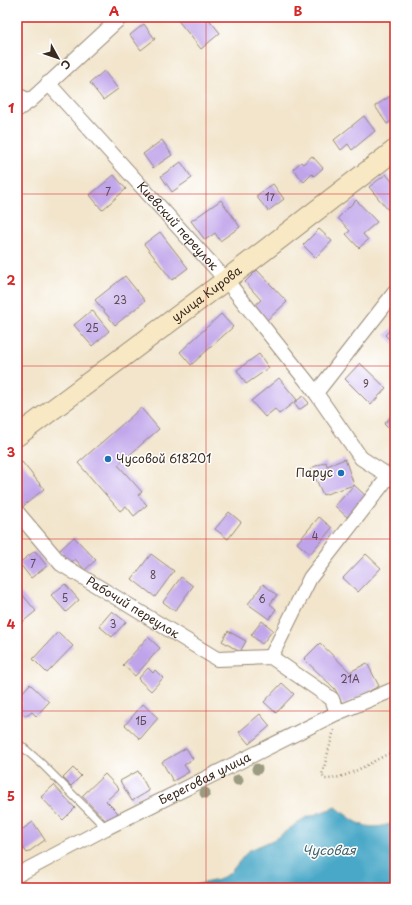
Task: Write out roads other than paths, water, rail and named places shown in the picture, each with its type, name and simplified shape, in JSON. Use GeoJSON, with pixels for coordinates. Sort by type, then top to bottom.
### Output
{"type":"FeatureCollection","features":[{"type":"Feature","properties":{"kind":"street"},"geometry":{"type":"LineString","coordinates":[[17,110],[24,98],[48,83],[121,17]]}},
{"type":"Feature","properties":{"kind":"street","name":"Киевский переулок"},"geometry":{"type":"LineString","coordinates":[[48,83],[226,280],[316,393],[361,458],[392,478]]}},
{"type":"Feature","properties":{"kind":"street","name":"улица Кирова"},"geometry":{"type":"LineString","coordinates":[[17,436],[226,280],[395,150]]}},
{"type":"Feature","properties":{"kind":"street"},"geometry":{"type":"LineString","coordinates":[[316,393],[395,292]]}},
{"type":"Feature","properties":{"kind":"street"},"geometry":{"type":"LineString","coordinates":[[337,714],[332,699],[271,657],[310,578],[392,478]]}},
{"type":"Feature","properties":{"kind":"street","name":"Рабочий переулок"},"geometry":{"type":"LineString","coordinates":[[17,512],[61,564],[218,659],[271,657]]}},
{"type":"Feature","properties":{"kind":"street","name":"Береговая улица"},"geometry":{"type":"LineString","coordinates":[[17,875],[106,828],[337,714],[395,689]]}},
{"type":"Feature","properties":{"kind":"lane"},"geometry":{"type":"LineString","coordinates":[[17,742],[42,764],[106,828]]}},
{"type":"Feature","properties":{"kind":"water","name":"Чусовая"},"geometry":{"type":"Polygon","coordinates":[[[336,807],[350,818],[370,827],[377,827],[395,822],[395,888],[181,888],[218,880],[230,873],[248,851],[275,839],[305,818],[336,807]]]}},
{"type":"Feature","properties":{"kind":"place","name":"Чусовой 618201"},"geometry":{"type":"Point","coordinates":[108,459]}},
{"type":"Feature","properties":{"kind":"place","name":"Парус"},"geometry":{"type":"Point","coordinates":[341,473]}}]}
